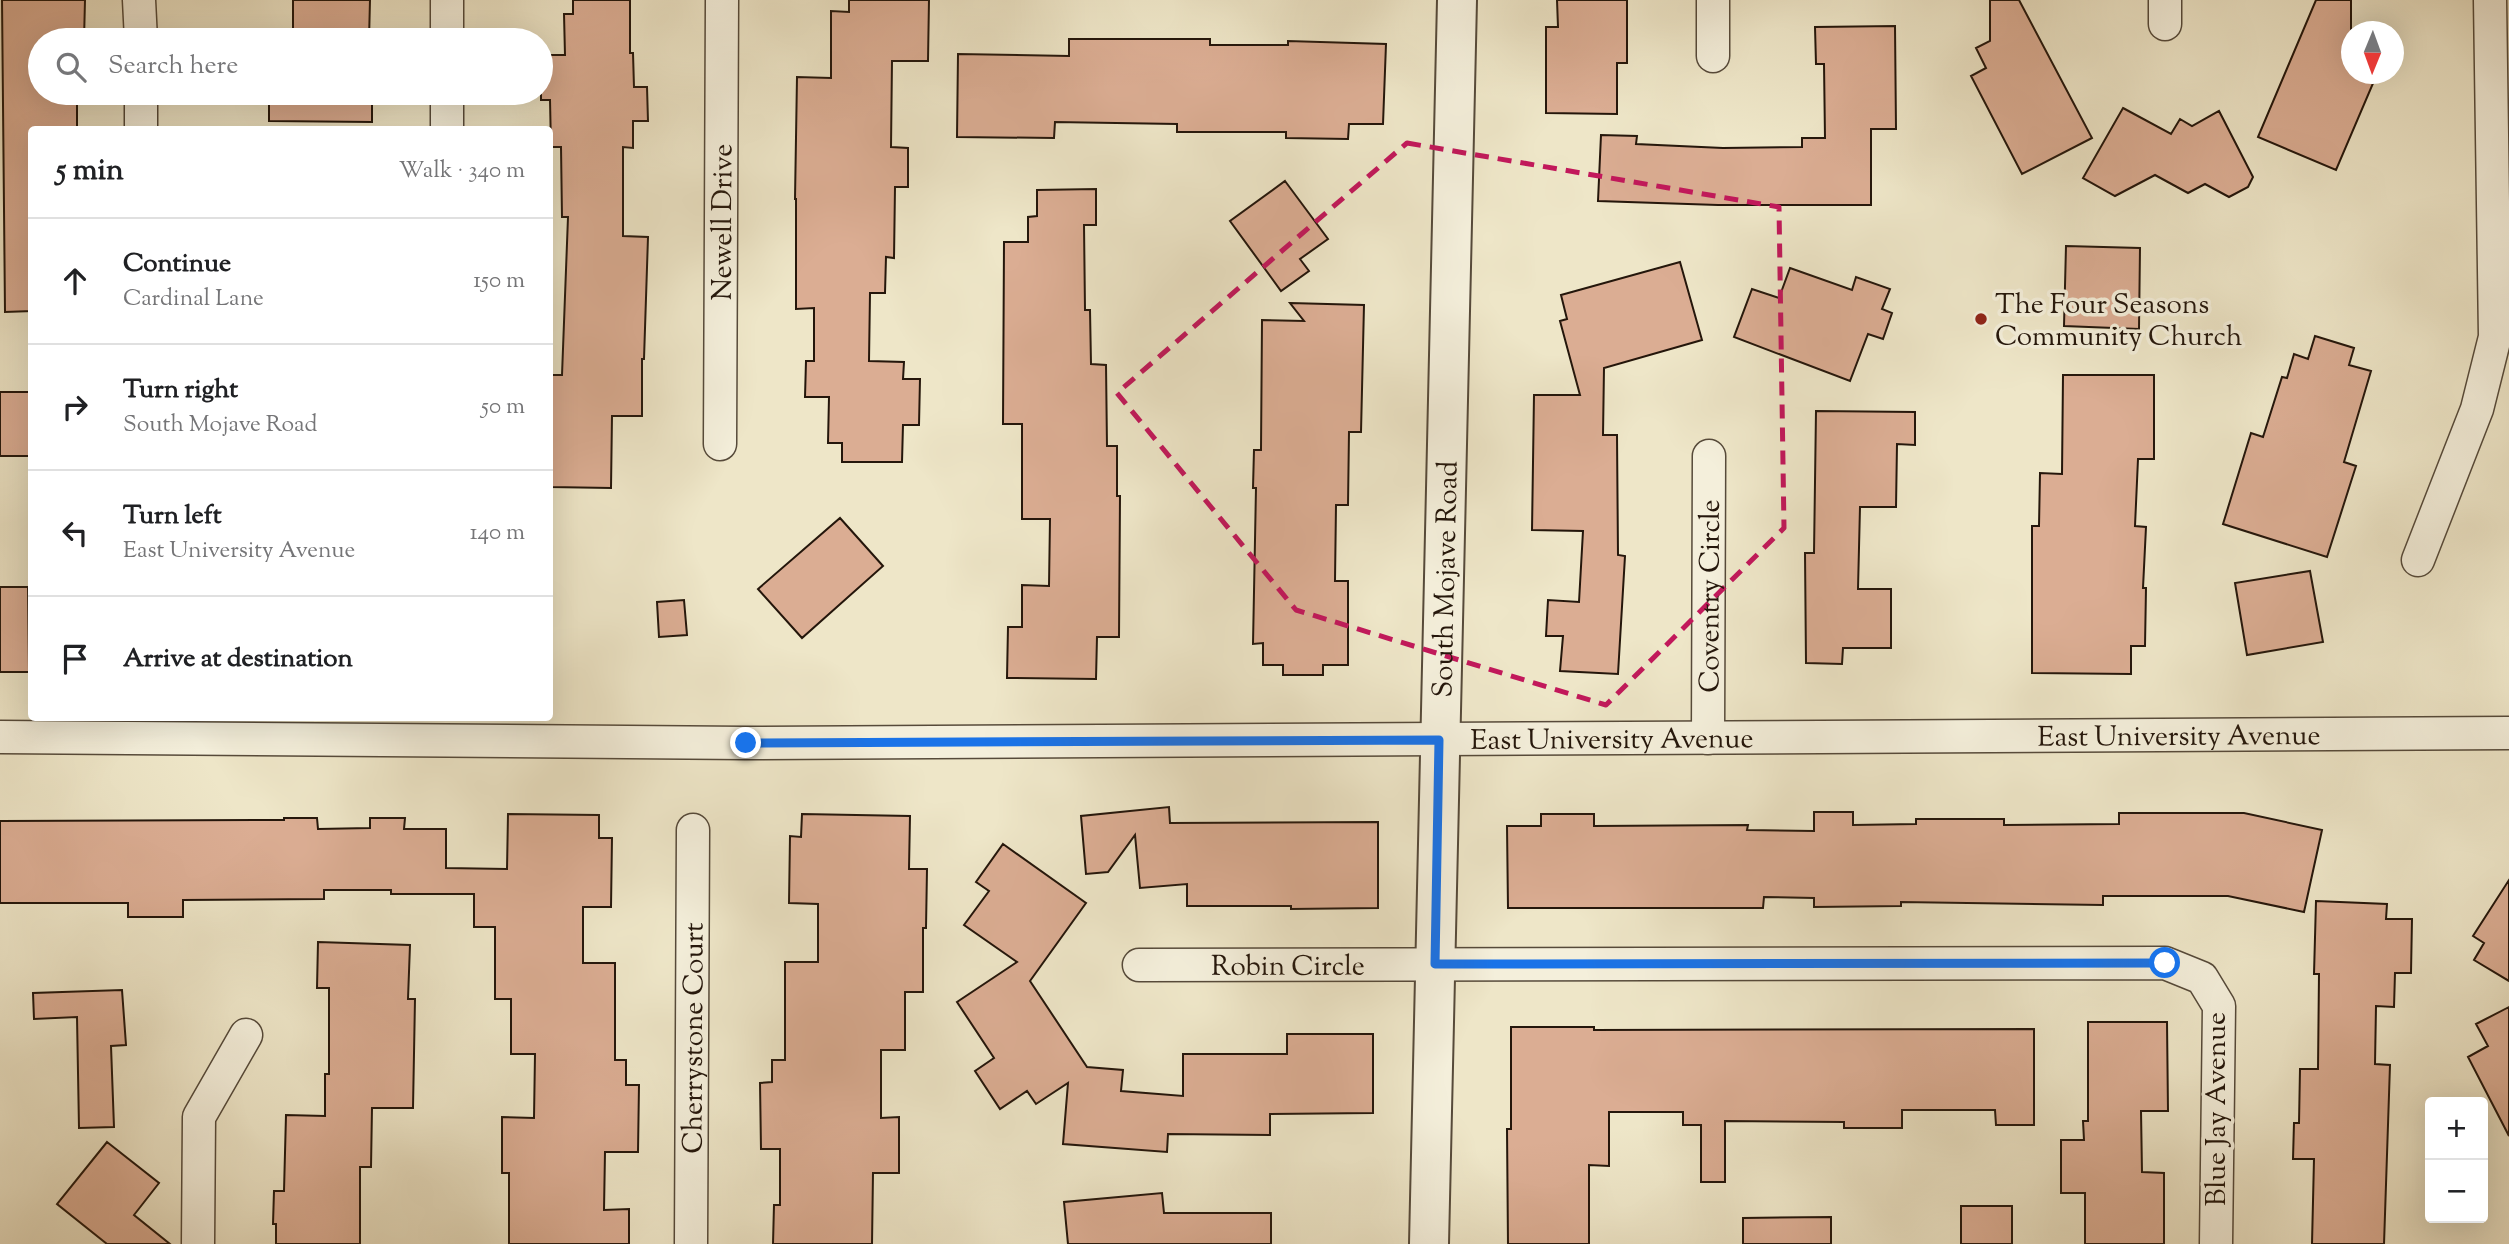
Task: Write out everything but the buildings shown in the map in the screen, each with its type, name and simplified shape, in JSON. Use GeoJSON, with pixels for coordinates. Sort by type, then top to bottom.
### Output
{"type":"FeatureCollection","features":[{"type":"Feature","properties":{"kind":"street"},"geometry":{"type":"LineString","coordinates":[[139,0],[140,28]]}},
{"type":"Feature","properties":{"kind":"street"},"geometry":{"type":"LineString","coordinates":[[447,0],[447,28]]}},
{"type":"Feature","properties":{"kind":"street","name":"Newell Drive"},"geometry":{"type":"LineString","coordinates":[[720,444],[722,0]]}},
{"type":"Feature","properties":{"kind":"street","name":"South Mojave Road"},"geometry":{"type":"LineString","coordinates":[[1429,1244],[1457,0]]}},
{"type":"Feature","properties":{"kind":"street"},"geometry":{"type":"LineString","coordinates":[[1713,0],[1713,56]]}},
{"type":"Feature","properties":{"kind":"street"},"geometry":{"type":"LineString","coordinates":[[2418,560],[2477,409],[2495,337],[2490,0]]}},
{"type":"Feature","properties":{"kind":"street"},"geometry":{"type":"LineString","coordinates":[[141,105],[141,126]]}},
{"type":"Feature","properties":{"kind":"street"},"geometry":{"type":"LineString","coordinates":[[447,105],[447,126]]}},
{"type":"Feature","properties":{"kind":"street","name":"Coventry Circle"},"geometry":{"type":"LineString","coordinates":[[1708,738],[1709,456]]}},
{"type":"Feature","properties":{"kind":"street","name":"East University Avenue"},"geometry":{"type":"LineString","coordinates":[[0,737],[746,743],[2509,733]]}},
{"type":"Feature","properties":{"kind":"street","name":"Cherrystone Court"},"geometry":{"type":"LineString","coordinates":[[691,1244],[693,831]]}},
{"type":"Feature","properties":{"kind":"street","name":"Robin Circle"},"geometry":{"type":"LineString","coordinates":[[1139,965],[2165,963],[2202,978]]}},
{"type":"Feature","properties":{"kind":"street","name":"Blue Jay Avenue"},"geometry":{"type":"LineString","coordinates":[[2202,978],[2219,1006],[2216,1244]]}},
{"type":"Feature","properties":{"kind":"street"},"geometry":{"type":"LineString","coordinates":[[198,1244],[199,1118],[246,1035]]}},
{"type":"Feature","properties":{"kind":"highlighted area"},"geometry":{"type":"Polygon","coordinates":[[[1407,143],[1779,207],[1784,528],[1606,705],[1296,610],[1117,393],[1407,143]]]}},
{"type":"Feature","properties":{"kind":"place","name":"The Four Seasons Community Church"},"geometry":{"type":"Point","coordinates":[1981,319]}},
{"type":"Feature","properties":{"kind":"route"},"geometry":{"type":"LineString","coordinates":[[746,743],[1439,740],[1435,964],[2165,963]]}}]}
